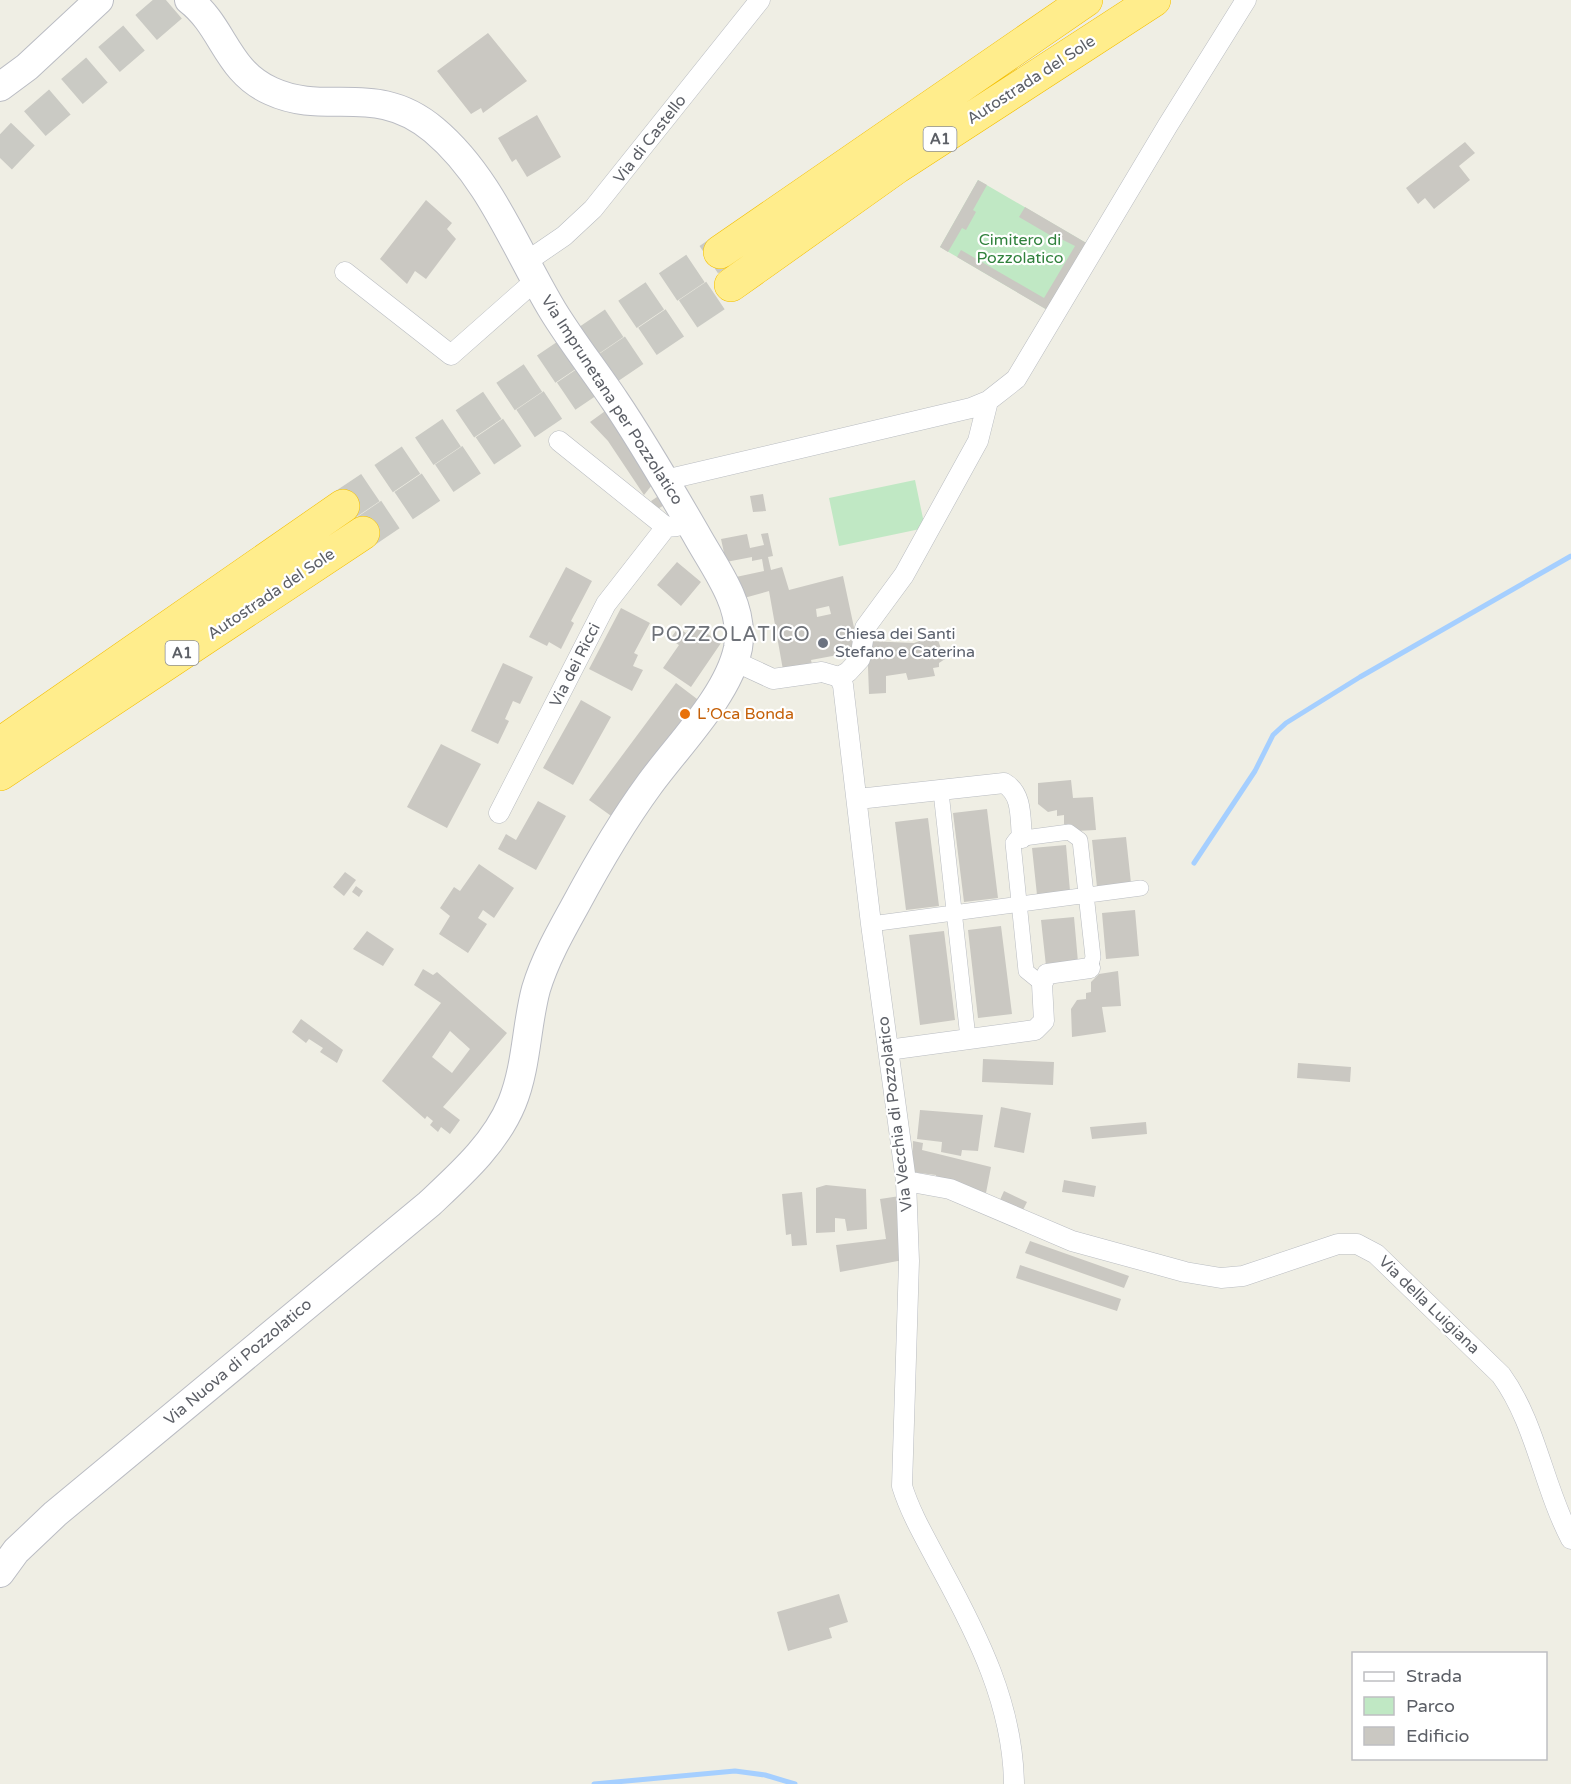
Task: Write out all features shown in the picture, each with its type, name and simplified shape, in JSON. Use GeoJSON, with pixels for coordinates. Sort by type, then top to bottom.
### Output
{"type":"FeatureCollection","features":[{"type":"Feature","properties":{"kind":"highway","name":"Autostrada del Sole"},"geometry":{"type":"LineString","coordinates":[[720,252],[1086,0]]}},
{"type":"Feature","properties":{"kind":"highway","name":"Autostrada del Sole"},"geometry":{"type":"LineString","coordinates":[[730,285],[897,167],[1154,0]]}},
{"type":"Feature","properties":{"kind":"highway","name":"Autostrada del Sole"},"geometry":{"type":"LineString","coordinates":[[0,744],[343,506]]}},
{"type":"Feature","properties":{"kind":"highway","name":"Autostrada del Sole"},"geometry":{"type":"LineString","coordinates":[[0,774],[363,532]]}},
{"type":"Feature","properties":{"kind":"main road"},"geometry":{"type":"LineString","coordinates":[[0,87],[27,67],[99,0]]}},
{"type":"Feature","properties":{"kind":"main road","name":"Via Imprunetana per Pozzolatico"},"geometry":{"type":"LineString","coordinates":[[189,0],[211,23],[224,48],[238,66],[267,90],[293,99],[352,100],[387,105],[420,119],[432,128],[470,170],[495,206],[552,309],[665,480],[677,523],[735,607],[739,630],[734,661],[709,706],[625,819],[550,952],[535,993],[518,1085],[504,1119],[480,1154]]}},
{"type":"Feature","properties":{"kind":"main road","name":"Via Nuova di Pozzolatico"},"geometry":{"type":"LineString","coordinates":[[0,1573],[16,1551],[55,1514],[429,1204],[480,1154]]}},
{"type":"Feature","properties":{"kind":"street","name":"Via di Castello"},"geometry":{"type":"LineString","coordinates":[[531,271],[564,236],[593,210],[760,0]]}},
{"type":"Feature","properties":{"kind":"street"},"geometry":{"type":"LineString","coordinates":[[665,480],[949,414],[988,401],[1016,379],[1168,125],[1246,0]]}},
{"type":"Feature","properties":{"kind":"street","name":"Via Imprunetana per Pozzolatico"},"geometry":{"type":"LineString","coordinates":[[345,272],[452,355],[531,271]]}},
{"type":"Feature","properties":{"kind":"street"},"geometry":{"type":"LineString","coordinates":[[734,661],[773,679],[822,672],[839,677],[848,672],[860,659],[865,628],[904,575],[978,441],[988,401]]}},
{"type":"Feature","properties":{"kind":"street","name":"Via Imprunetana per Pozzolatico"},"geometry":{"type":"LineString","coordinates":[[559,441],[677,523]]}},
{"type":"Feature","properties":{"kind":"street","name":"Via dei Ricci"},"geometry":{"type":"LineString","coordinates":[[499,813],[606,604],[620,582],[677,523]]}},
{"type":"Feature","properties":{"kind":"street","name":"Via Vecchia di Pozzolatico"},"geometry":{"type":"LineString","coordinates":[[839,677],[845,694],[871,924],[906,1181],[909,1261],[902,1485],[909,1509],[974,1628],[995,1678],[1014,1756],[1014,1784]]}},
{"type":"Feature","properties":{"kind":"street"},"geometry":{"type":"LineString","coordinates":[[858,800],[1004,783],[1012,788],[1018,799],[1022,838]]}},
{"type":"Feature","properties":{"kind":"street"},"geometry":{"type":"LineString","coordinates":[[941,792],[968,1038]]}},
{"type":"Feature","properties":{"kind":"street"},"geometry":{"type":"LineString","coordinates":[[888,1050],[1035,1030],[1044,1021],[1042,984],[1047,974],[1090,968],[1093,957],[1080,840],[1075,834],[1069,832],[1016,839],[1012,843],[1026,971],[1042,984]]}},
{"type":"Feature","properties":{"kind":"street"},"geometry":{"type":"LineString","coordinates":[[871,924],[1141,888]]}},
{"type":"Feature","properties":{"kind":"street","name":"Via della Luigiana"},"geometry":{"type":"LineString","coordinates":[[906,1181],[950,1189],[1072,1241],[1194,1274],[1221,1278],[1243,1276],[1338,1244],[1357,1244],[1376,1254],[1501,1375],[1517,1397],[1556,1510],[1571,1539]]}},
{"type":"Feature","properties":{"kind":"green space","name":"Cimitero di Pozzolatico"},"geometry":{"type":"Polygon","coordinates":[[[978,180],[1088,244],[1049,311],[940,247],[978,180]]]}},
{"type":"Feature","properties":{"kind":"green space"},"geometry":{"type":"Polygon","coordinates":[[[915,480],[925,528],[839,546],[829,498],[915,480]]]}},
{"type":"Feature","properties":{"kind":"building"},"geometry":{"type":"Polygon","coordinates":[[[488,33],[527,81],[483,113],[481,108],[471,114],[437,71],[488,33]]]}},
{"type":"Feature","properties":{"kind":"building"},"geometry":{"type":"Polygon","coordinates":[[[537,115],[561,157],[527,177],[516,159],[512,162],[498,138],[537,115]]]}},
{"type":"Feature","properties":{"kind":"building"},"geometry":{"type":"Polygon","coordinates":[[[1465,142],[1475,153],[1459,166],[1470,180],[1434,209],[1425,198],[1418,204],[1406,188],[1465,142]]]}},
{"type":"Feature","properties":{"kind":"building"},"geometry":{"type":"Polygon","coordinates":[[[978,180],[987,185],[973,210],[976,212],[966,230],[962,228],[948,252],[940,247],[978,180]]]}},
{"type":"Feature","properties":{"kind":"building"},"geometry":{"type":"Polygon","coordinates":[[[426,200],[452,223],[447,229],[456,239],[426,279],[415,271],[407,284],[380,259],[426,200]]]}},
{"type":"Feature","properties":{"kind":"building"},"geometry":{"type":"Polygon","coordinates":[[[1025,207],[1088,244],[1049,311],[957,257],[961,250],[1044,298],[1075,246],[1061,239],[1060,241],[1019,217],[1025,207]]]}},
{"type":"Feature","properties":{"kind":"building"},"geometry":{"type":"Polygon","coordinates":[[[608,409],[656,480],[644,495],[608,441],[590,422],[608,409]]]}},
{"type":"Feature","properties":{"kind":"building"},"geometry":{"type":"Polygon","coordinates":[[[763,494],[766,511],[753,512],[750,496],[763,494]]]}},
{"type":"Feature","properties":{"kind":"building"},"geometry":{"type":"Polygon","coordinates":[[[660,495],[666,504],[656,510],[651,501],[660,495]]]}},
{"type":"Feature","properties":{"kind":"building"},"geometry":{"type":"Polygon","coordinates":[[[768,533],[773,556],[768,557],[771,570],[782,567],[789,590],[843,576],[859,651],[811,660],[813,669],[783,670],[769,591],[744,598],[736,577],[764,571],[762,559],[752,561],[752,557],[726,562],[721,539],[747,534],[750,548],[764,545],[761,534],[768,533]],[[829,606],[816,609],[817,617],[831,614],[829,606]]]}},
{"type":"Feature","properties":{"kind":"building"},"geometry":{"type":"Polygon","coordinates":[[[677,562],[701,582],[681,606],[657,585],[677,562]]]}},
{"type":"Feature","properties":{"kind":"building"},"geometry":{"type":"Polygon","coordinates":[[[566,567],[592,581],[571,621],[574,623],[561,649],[549,642],[547,646],[529,637],[566,567]]]}},
{"type":"Feature","properties":{"kind":"building"},"geometry":{"type":"Polygon","coordinates":[[[621,608],[650,623],[634,653],[638,655],[633,666],[643,670],[632,691],[589,669],[621,608]]]}},
{"type":"Feature","properties":{"kind":"building"},"geometry":{"type":"Polygon","coordinates":[[[693,624],[721,643],[691,687],[663,668],[679,645],[670,639],[678,628],[686,633],[693,624]]]}},
{"type":"Feature","properties":{"kind":"building"},"geometry":{"type":"Polygon","coordinates":[[[936,635],[945,659],[939,663],[939,667],[933,668],[935,676],[908,680],[906,673],[886,676],[886,693],[869,694],[867,641],[914,643],[936,635]]]}},
{"type":"Feature","properties":{"kind":"building"},"geometry":{"type":"Polygon","coordinates":[[[503,663],[533,677],[520,704],[513,701],[505,719],[509,721],[498,744],[471,731],[503,663]]]}},
{"type":"Feature","properties":{"kind":"building"},"geometry":{"type":"Polygon","coordinates":[[[676,683],[701,702],[614,818],[589,800],[676,683]]]}},
{"type":"Feature","properties":{"kind":"building"},"geometry":{"type":"Polygon","coordinates":[[[581,700],[611,717],[573,785],[543,768],[581,700]]]}},
{"type":"Feature","properties":{"kind":"building"},"geometry":{"type":"Polygon","coordinates":[[[441,744],[481,764],[447,828],[407,807],[441,744]]]}},
{"type":"Feature","properties":{"kind":"building"},"geometry":{"type":"Polygon","coordinates":[[[1071,780],[1073,798],[1093,797],[1096,830],[1076,831],[1064,824],[1064,815],[1057,816],[1057,810],[1048,812],[1038,804],[1038,783],[1071,780]]]}},
{"type":"Feature","properties":{"kind":"building"},"geometry":{"type":"Polygon","coordinates":[[[538,801],[566,816],[536,870],[498,849],[506,834],[516,840],[538,801]]]}},
{"type":"Feature","properties":{"kind":"building"},"geometry":{"type":"Polygon","coordinates":[[[987,809],[998,898],[964,902],[953,813],[987,809]]]}},
{"type":"Feature","properties":{"kind":"building"},"geometry":{"type":"Polygon","coordinates":[[[928,818],[939,906],[906,910],[895,822],[928,818]]]}},
{"type":"Feature","properties":{"kind":"building"},"geometry":{"type":"Polygon","coordinates":[[[1126,837],[1131,883],[1097,887],[1092,840],[1126,837]]]}},
{"type":"Feature","properties":{"kind":"building"},"geometry":{"type":"Polygon","coordinates":[[[1066,845],[1070,891],[1037,895],[1032,848],[1066,845]]]}},
{"type":"Feature","properties":{"kind":"building"},"geometry":{"type":"Polygon","coordinates":[[[479,864],[514,888],[494,918],[483,910],[478,918],[487,924],[468,953],[439,934],[450,916],[440,908],[454,887],[460,891],[479,864]]]}},
{"type":"Feature","properties":{"kind":"building"},"geometry":{"type":"Polygon","coordinates":[[[345,872],[356,880],[344,896],[333,887],[345,872]]]}},
{"type":"Feature","properties":{"kind":"building"},"geometry":{"type":"Polygon","coordinates":[[[356,886],[363,891],[359,897],[352,892],[356,886]]]}},
{"type":"Feature","properties":{"kind":"building"},"geometry":{"type":"Polygon","coordinates":[[[1135,910],[1139,956],[1106,959],[1102,913],[1135,910]]]}},
{"type":"Feature","properties":{"kind":"building"},"geometry":{"type":"Polygon","coordinates":[[[1074,917],[1078,962],[1046,966],[1041,920],[1074,917]]]}},
{"type":"Feature","properties":{"kind":"building"},"geometry":{"type":"Polygon","coordinates":[[[1001,926],[1012,1014],[978,1018],[968,930],[1001,926]]]}},
{"type":"Feature","properties":{"kind":"building"},"geometry":{"type":"Polygon","coordinates":[[[367,931],[394,949],[383,966],[353,949],[367,931]]]}},
{"type":"Feature","properties":{"kind":"building"},"geometry":{"type":"Polygon","coordinates":[[[944,931],[955,1020],[920,1025],[909,935],[944,931]]]}},
{"type":"Feature","properties":{"kind":"building"},"geometry":{"type":"Polygon","coordinates":[[[423,969],[433,975],[437,972],[507,1033],[443,1107],[460,1120],[450,1134],[441,1127],[438,1132],[430,1125],[433,1121],[427,1116],[425,1119],[382,1081],[441,1003],[414,985],[423,969]],[[450,1031],[432,1057],[452,1073],[470,1049],[450,1031]]]}},
{"type":"Feature","properties":{"kind":"building"},"geometry":{"type":"Polygon","coordinates":[[[1118,971],[1121,1006],[1102,1007],[1106,1032],[1072,1037],[1071,1009],[1077,1000],[1086,999],[1086,993],[1091,992],[1091,982],[1099,974],[1118,971]]]}},
{"type":"Feature","properties":{"kind":"building"},"geometry":{"type":"Polygon","coordinates":[[[301,1019],[343,1050],[337,1063],[320,1052],[323,1048],[309,1039],[306,1043],[292,1032],[301,1019]]]}},
{"type":"Feature","properties":{"kind":"building"},"geometry":{"type":"Polygon","coordinates":[[[983,1059],[1054,1062],[1053,1085],[982,1082],[983,1059]]]}},
{"type":"Feature","properties":{"kind":"building"},"geometry":{"type":"Polygon","coordinates":[[[1298,1063],[1351,1067],[1350,1082],[1297,1078],[1298,1063]]]}},
{"type":"Feature","properties":{"kind":"building"},"geometry":{"type":"Polygon","coordinates":[[[1001,1107],[1031,1113],[1024,1153],[994,1147],[1001,1107]]]}},
{"type":"Feature","properties":{"kind":"building"},"geometry":{"type":"Polygon","coordinates":[[[920,1110],[983,1115],[978,1151],[962,1150],[961,1156],[941,1152],[942,1142],[917,1139],[920,1110]]]}},
{"type":"Feature","properties":{"kind":"building"},"geometry":{"type":"Polygon","coordinates":[[[1146,1122],[1147,1134],[1092,1139],[1090,1127],[1146,1122]]]}},
{"type":"Feature","properties":{"kind":"building"},"geometry":{"type":"Polygon","coordinates":[[[913,1141],[923,1143],[922,1150],[991,1167],[986,1193],[936,1180],[936,1175],[912,1172],[913,1141]]]}},
{"type":"Feature","properties":{"kind":"building"},"geometry":{"type":"Polygon","coordinates":[[[1064,1180],[1096,1186],[1094,1197],[1062,1192],[1064,1180]]]}},
{"type":"Feature","properties":{"kind":"building"},"geometry":{"type":"Polygon","coordinates":[[[826,1185],[866,1189],[867,1229],[847,1231],[845,1219],[835,1218],[835,1232],[816,1233],[816,1188],[826,1185]]]}},
{"type":"Feature","properties":{"kind":"building"},"geometry":{"type":"Polygon","coordinates":[[[1004,1191],[1027,1202],[1022,1212],[999,1202],[1004,1191]]]}},
{"type":"Feature","properties":{"kind":"building"},"geometry":{"type":"Polygon","coordinates":[[[802,1192],[807,1245],[792,1246],[791,1234],[786,1235],[782,1194],[802,1192]]]}},
{"type":"Feature","properties":{"kind":"building"},"geometry":{"type":"Polygon","coordinates":[[[900,1196],[903,1260],[840,1272],[836,1245],[886,1239],[880,1199],[900,1196]]]}},
{"type":"Feature","properties":{"kind":"building"},"geometry":{"type":"Polygon","coordinates":[[[1030,1241],[1129,1276],[1124,1288],[1025,1253],[1030,1241]]]}},
{"type":"Feature","properties":{"kind":"building"},"geometry":{"type":"Polygon","coordinates":[[[1020,1265],[1121,1299],[1117,1311],[1016,1278],[1020,1265]]]}},
{"type":"Feature","properties":{"kind":"building"},"geometry":{"type":"Polygon","coordinates":[[[839,1594],[848,1622],[829,1628],[832,1638],[788,1651],[777,1612],[839,1594]]]}},
{"type":"Feature","properties":{"kind":"waterway"},"geometry":{"type":"LineString","coordinates":[[1194,863],[1255,771],[1273,735],[1286,723],[1360,677],[1571,556]]}},
{"type":"Feature","properties":{"kind":"waterway"},"geometry":{"type":"LineString","coordinates":[[594,1784],[735,1771],[765,1775],[795,1784]]}},
{"type":"Feature","properties":{"kind":"tunnel"},"geometry":{"type":"LineString","coordinates":[[0,158],[24,133],[178,0]]}},
{"type":"Feature","properties":{"kind":"tunnel"},"geometry":{"type":"LineString","coordinates":[[343,506],[720,252]]}},
{"type":"Feature","properties":{"kind":"tunnel"},"geometry":{"type":"LineString","coordinates":[[363,533],[731,285]]}},
{"type":"Feature","properties":{"kind":"place","name":"Chiesa dei Santi Stefano e Caterina"},"geometry":{"type":"Point","coordinates":[823,643]}},
{"type":"Feature","properties":{"kind":"place","name":"L’Oca Bonda"},"geometry":{"type":"Point","coordinates":[685,714]}},
{"type":"Feature","properties":{"kind":"district","name":"POZZOLATICO"},"geometry":{"type":"Point","coordinates":[731,635]}}]}
